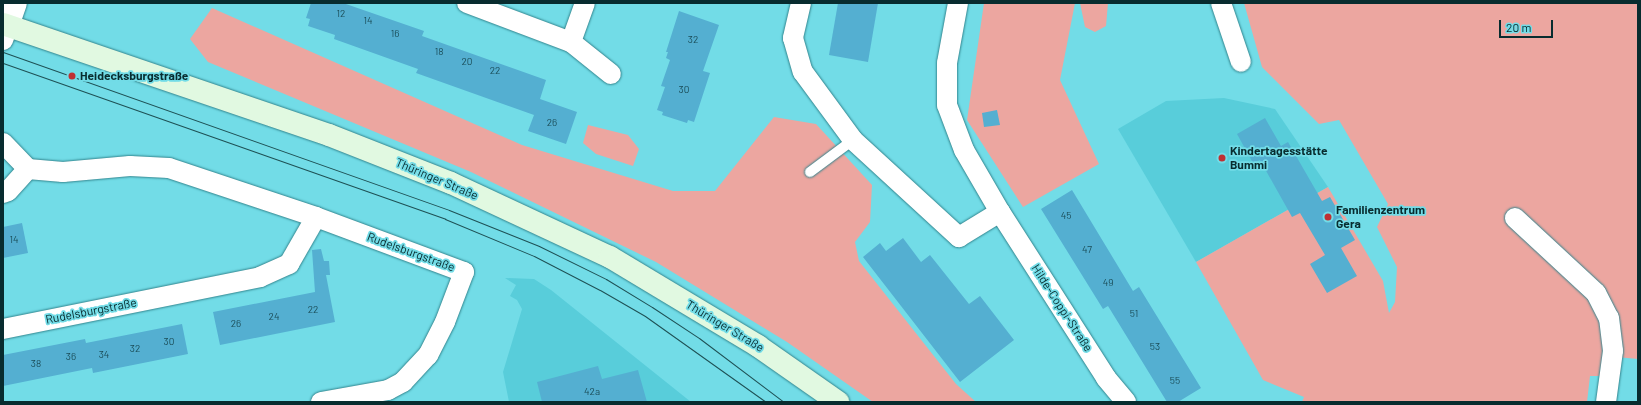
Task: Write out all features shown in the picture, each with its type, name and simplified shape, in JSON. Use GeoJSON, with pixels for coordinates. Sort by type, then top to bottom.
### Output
{"type":"FeatureCollection","features":[{"type":"Feature","properties":{"kind":"main road","name":"Thüringer Straße"},"geometry":{"type":"LineString","coordinates":[[5,30],[329,135],[451,183],[610,257],[758,346],[838,402]]}},
{"type":"Feature","properties":{"kind":"street"},"geometry":{"type":"LineString","coordinates":[[5,30],[16,3]]}},
{"type":"Feature","properties":{"kind":"street"},"geometry":{"type":"LineString","coordinates":[[467,3],[571,42],[611,74]]}},
{"type":"Feature","properties":{"kind":"street"},"geometry":{"type":"LineString","coordinates":[[571,42],[585,3]]}},
{"type":"Feature","properties":{"kind":"street"},"geometry":{"type":"LineString","coordinates":[[801,3],[794,38],[803,72],[853,140],[959,237],[1000,212]]}},
{"type":"Feature","properties":{"kind":"street","name":"Hilde-Coppi-Straße"},"geometry":{"type":"LineString","coordinates":[[958,3],[947,63],[947,105],[964,150],[1000,212],[1106,378],[1126,402]]}},
{"type":"Feature","properties":{"kind":"street"},"geometry":{"type":"LineString","coordinates":[[1221,3],[1241,62]]}},
{"type":"Feature","properties":{"kind":"street"},"geometry":{"type":"LineString","coordinates":[[3,143],[28,169],[8,191],[3,193]]}},
{"type":"Feature","properties":{"kind":"street","name":"Rudelsburgstraße"},"geometry":{"type":"LineString","coordinates":[[28,169],[63,172],[130,166],[168,168],[316,217],[464,272],[445,322],[428,355],[403,382],[388,390],[321,402]]}},
{"type":"Feature","properties":{"kind":"street","name":"Rudelsburgstraße"},"geometry":{"type":"LineString","coordinates":[[3,329],[260,277],[289,264],[316,217]]}},
{"type":"Feature","properties":{"kind":"street"},"geometry":{"type":"LineString","coordinates":[[1514,218],[1596,293],[1609,318],[1613,351],[1606,402]]}},
{"type":"Feature","properties":{"kind":"lane"},"geometry":{"type":"LineString","coordinates":[[810,172],[853,140]]}},
{"type":"Feature","properties":{"kind":"shaded area"},"geometry":{"type":"Polygon","coordinates":[[[984,3],[1075,3],[1060,80],[1099,164],[1023,207],[967,120],[984,3]]]}},
{"type":"Feature","properties":{"kind":"shaded area"},"geometry":{"type":"Polygon","coordinates":[[[1080,3],[1108,3],[1106,26],[1095,32],[1085,27],[1080,3]]]}},
{"type":"Feature","properties":{"kind":"shaded area"},"geometry":{"type":"Polygon","coordinates":[[[1244,3],[1638,3],[1638,359],[1606,356],[1603,376],[1590,376],[1587,402],[1302,402],[1304,397],[1263,380],[1196,262],[1328,187],[1383,281],[1389,313],[1395,302],[1397,267],[1377,227],[1388,204],[1339,120],[1319,124],[1262,67],[1244,3]]]}},
{"type":"Feature","properties":{"kind":"shaded area"},"geometry":{"type":"Polygon","coordinates":[[[212,8],[522,145],[673,191],[715,191],[774,117],[816,124],[872,185],[870,222],[855,242],[859,261],[956,384],[976,402],[873,402],[787,342],[656,262],[471,172],[208,62],[190,39],[212,8]]]}},
{"type":"Feature","properties":{"kind":"shaded area","name":"Kindertagesstätte Bummi"},"geometry":{"type":"Polygon","coordinates":[[[1224,98],[1275,109],[1328,187],[1196,262],[1118,129],[1166,101],[1224,98]]]}},
{"type":"Feature","properties":{"kind":"shaded area"},"geometry":{"type":"Polygon","coordinates":[[[588,125],[628,135],[639,149],[633,166],[596,154],[583,143],[588,125]]]}},
{"type":"Feature","properties":{"kind":"shaded area"},"geometry":{"type":"Polygon","coordinates":[[[505,278],[534,279],[551,290],[691,402],[509,402],[503,372],[522,309],[517,300],[510,296],[516,285],[505,278]]]}},
{"type":"Feature","properties":{"kind":"building"},"geometry":{"type":"Polygon","coordinates":[[[311,3],[343,3],[424,31],[422,36],[546,80],[540,99],[577,112],[566,144],[528,131],[534,115],[416,73],[418,69],[334,39],[335,35],[308,26],[310,19],[306,18],[311,3]]]}},
{"type":"Feature","properties":{"kind":"building"},"geometry":{"type":"Polygon","coordinates":[[[838,3],[878,3],[868,62],[829,55],[838,3]]]}},
{"type":"Feature","properties":{"kind":"building"},"geometry":{"type":"Polygon","coordinates":[[[679,11],[719,25],[703,71],[710,73],[694,122],[688,120],[687,123],[662,115],[663,112],[657,110],[665,87],[661,86],[670,60],[666,58],[668,52],[666,52],[679,11]]]}},
{"type":"Feature","properties":{"kind":"building"},"geometry":{"type":"Polygon","coordinates":[[[997,110],[1000,125],[984,127],[982,113],[997,110]]]}},
{"type":"Feature","properties":{"kind":"building"},"geometry":{"type":"Polygon","coordinates":[[[1265,118],[1281,146],[1288,142],[1322,201],[1330,197],[1355,240],[1341,248],[1357,276],[1327,293],[1310,264],[1325,255],[1300,213],[1292,217],[1260,160],[1253,163],[1237,134],[1265,118]]]}},
{"type":"Feature","properties":{"kind":"building"},"geometry":{"type":"Polygon","coordinates":[[[1072,190],[1133,291],[1139,287],[1201,388],[1178,402],[1167,402],[1108,306],[1103,309],[1041,209],[1072,190]]]}},
{"type":"Feature","properties":{"kind":"building"},"geometry":{"type":"Polygon","coordinates":[[[22,223],[28,253],[3,258],[3,227],[22,223]]]}},
{"type":"Feature","properties":{"kind":"building"},"geometry":{"type":"Polygon","coordinates":[[[903,238],[921,262],[930,255],[969,304],[980,296],[1014,340],[960,382],[863,257],[880,243],[886,251],[903,238]]]}},
{"type":"Feature","properties":{"kind":"building"},"geometry":{"type":"Polygon","coordinates":[[[321,249],[324,261],[329,261],[330,275],[326,275],[335,322],[220,345],[213,312],[315,292],[312,250],[321,249]]]}},
{"type":"Feature","properties":{"kind":"building"},"geometry":{"type":"Polygon","coordinates":[[[182,324],[188,354],[93,373],[92,368],[3,386],[3,355],[85,339],[86,343],[182,324]]]}},
{"type":"Feature","properties":{"kind":"building"},"geometry":{"type":"Polygon","coordinates":[[[598,366],[602,379],[638,370],[647,402],[542,402],[537,382],[598,366]]]}},
{"type":"Feature","properties":{"kind":"tram line"},"geometry":{"type":"LineString","coordinates":[[3,52],[449,210],[539,246],[606,279],[652,307],[699,338],[784,402]]}},
{"type":"Feature","properties":{"kind":"tram line"},"geometry":{"type":"LineString","coordinates":[[3,63],[445,219],[534,256],[600,290],[645,316],[766,402]]}},
{"type":"Feature","properties":{"kind":"place","name":"Heidecksburgstraße"},"geometry":{"type":"Point","coordinates":[72,76]}},
{"type":"Feature","properties":{"kind":"place","name":"Kindertagesstätte Bummi"},"geometry":{"type":"Point","coordinates":[1222,158]}},
{"type":"Feature","properties":{"kind":"place","name":"Familienzentrum Gera"},"geometry":{"type":"Point","coordinates":[1328,217]}}]}
